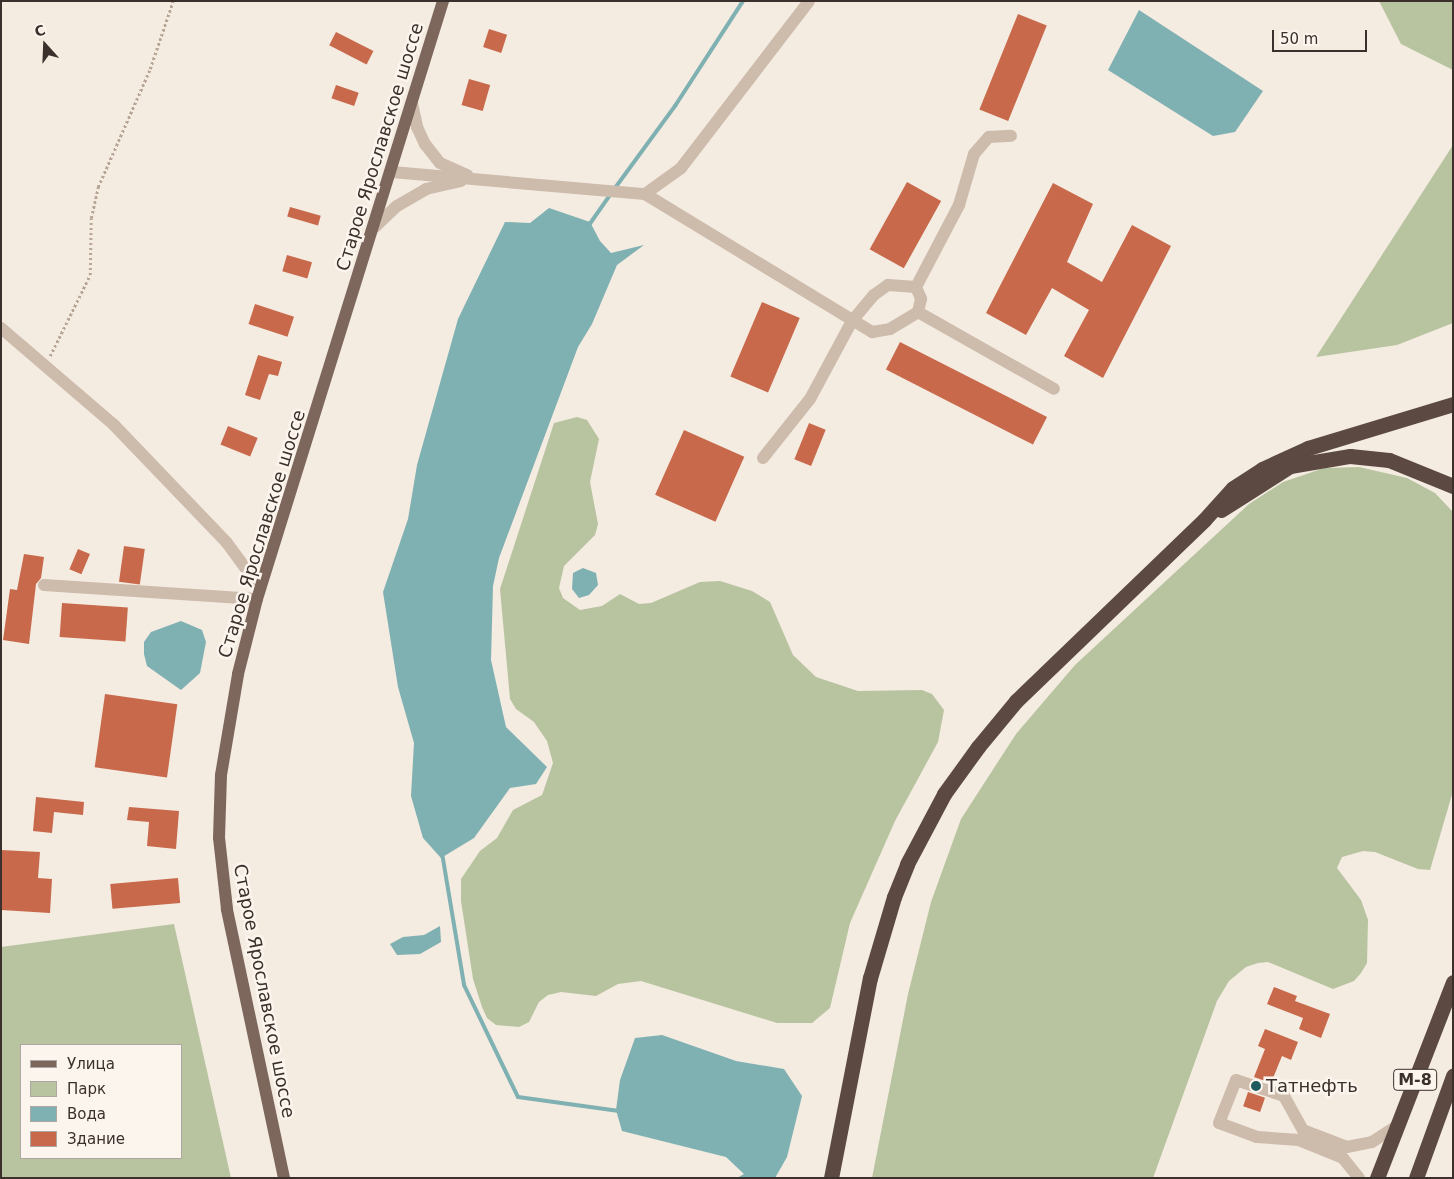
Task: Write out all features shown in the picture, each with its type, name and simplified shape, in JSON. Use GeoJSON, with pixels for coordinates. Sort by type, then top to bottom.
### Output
{"type":"FeatureCollection","features":[{"type":"Feature","properties":{"kind":"highway"},"geometry":{"type":"LineString","coordinates":[[831,1178],[863,1012],[880,941],[908,864],[944,794],[1016,701],[1204,520],[1233,488],[1291,455],[1327,441],[1453,404]]}},
{"type":"Feature","properties":{"kind":"highway"},"geometry":{"type":"LineString","coordinates":[[1204,520],[1290,466],[1350,456],[1389,460],[1453,486]]}},
{"type":"Feature","properties":{"kind":"highway","name":"М-8"},"geometry":{"type":"LineString","coordinates":[[1377,1178],[1453,982]]}},
{"type":"Feature","properties":{"kind":"highway","name":"М-8"},"geometry":{"type":"LineString","coordinates":[[1416,1178],[1453,1076]]}},
{"type":"Feature","properties":{"kind":"main road","name":"Старое Ярославское шоссе"},"geometry":{"type":"LineString","coordinates":[[284,1178],[229,917],[219,838],[221,775],[226,743],[259,594],[392,172],[443,1]]}},
{"type":"Feature","properties":{"kind":"lane"},"geometry":{"type":"LineString","coordinates":[[645,194],[681,168],[809,1]]}},
{"type":"Feature","properties":{"kind":"lane"},"geometry":{"type":"LineString","coordinates":[[412,103],[417,127],[425,144],[440,163],[478,179]]}},
{"type":"Feature","properties":{"kind":"lane"},"geometry":{"type":"LineString","coordinates":[[916,287],[959,205],[974,154],[989,138],[1011,136]]}},
{"type":"Feature","properties":{"kind":"lane"},"geometry":{"type":"LineString","coordinates":[[392,172],[645,194],[872,332],[890,329],[918,312],[921,299],[916,287]]}},
{"type":"Feature","properties":{"kind":"lane"},"geometry":{"type":"LineString","coordinates":[[374,227],[397,206],[426,189],[478,179]]}},
{"type":"Feature","properties":{"kind":"lane"},"geometry":{"type":"LineString","coordinates":[[763,458],[810,399],[852,321],[874,295],[888,285],[916,287]]}},
{"type":"Feature","properties":{"kind":"lane"},"geometry":{"type":"LineString","coordinates":[[918,312],[1054,389]]}},
{"type":"Feature","properties":{"kind":"lane"},"geometry":{"type":"LineString","coordinates":[[1,328],[114,425],[226,543],[259,594]]}},
{"type":"Feature","properties":{"kind":"lane"},"geometry":{"type":"LineString","coordinates":[[44,585],[259,594]]}},
{"type":"Feature","properties":{"kind":"lane"},"geometry":{"type":"LineString","coordinates":[[1359,1178],[1343,1158],[1299,1140],[1256,1137],[1219,1123],[1236,1080],[1284,1096],[1303,1130],[1347,1147],[1372,1142],[1397,1126]]}},
{"type":"Feature","properties":{"kind":"path"},"geometry":{"type":"LineString","coordinates":[[46,367],[53,346],[90,275],[91,218],[98,187],[150,69],[173,1]]}},
{"type":"Feature","properties":{"kind":"green space"},"geometry":{"type":"Polygon","coordinates":[[[1379,1],[1453,1],[1453,70],[1401,44],[1379,1]]]}},
{"type":"Feature","properties":{"kind":"green space"},"geometry":{"type":"Polygon","coordinates":[[[1453,145],[1453,323],[1397,345],[1316,357],[1453,145]]]}},
{"type":"Feature","properties":{"kind":"green space"},"geometry":{"type":"Polygon","coordinates":[[[577,417],[587,420],[599,439],[590,482],[598,524],[595,535],[564,566],[559,588],[563,598],[580,610],[602,606],[620,594],[639,604],[651,603],[700,582],[720,581],[752,591],[770,602],[793,655],[816,677],[858,691],[922,690],[932,694],[944,710],[938,742],[895,821],[850,923],[830,1008],[812,1023],[777,1023],[641,981],[618,984],[596,996],[561,992],[548,995],[539,1002],[529,1022],[519,1027],[496,1025],[487,1018],[482,1007],[473,979],[461,901],[461,879],[480,851],[497,838],[513,810],[542,795],[553,763],[547,741],[534,722],[516,709],[510,699],[500,589],[554,423],[577,417]]]}},
{"type":"Feature","properties":{"kind":"green space"},"geometry":{"type":"Polygon","coordinates":[[[1359,467],[1407,478],[1435,493],[1453,512],[1453,791],[1430,870],[1418,869],[1375,852],[1363,851],[1342,857],[1337,868],[1361,900],[1368,920],[1367,963],[1361,973],[1354,981],[1333,989],[1268,962],[1246,967],[1229,981],[1217,1001],[1153,1178],[872,1178],[908,994],[931,902],[961,819],[1016,734],[1075,665],[1249,504],[1283,482],[1324,468],[1359,467]]]}},
{"type":"Feature","properties":{"kind":"green space"},"geometry":{"type":"Polygon","coordinates":[[[174,924],[231,1178],[1,1178],[1,947],[174,924]]]}},
{"type":"Feature","properties":{"kind":"water"},"geometry":{"type":"Polygon","coordinates":[[[1139,10],[1263,91],[1235,132],[1213,136],[1108,70],[1139,10]]]}},
{"type":"Feature","properties":{"kind":"water"},"geometry":{"type":"Polygon","coordinates":[[[549,208],[590,222],[600,241],[611,253],[644,245],[617,265],[592,324],[578,347],[499,558],[493,586],[491,660],[506,727],[547,767],[536,784],[510,788],[474,838],[441,858],[423,838],[411,796],[414,743],[398,687],[383,592],[408,519],[417,465],[458,319],[505,222],[530,223],[549,208]]]}},
{"type":"Feature","properties":{"kind":"water"},"geometry":{"type":"Polygon","coordinates":[[[583,568],[596,573],[598,585],[589,595],[579,598],[572,589],[573,573],[583,568]]]}},
{"type":"Feature","properties":{"kind":"water"},"geometry":{"type":"Polygon","coordinates":[[[181,621],[202,630],[206,642],[200,673],[181,690],[147,666],[144,642],[151,632],[181,621]]]}},
{"type":"Feature","properties":{"kind":"water"},"geometry":{"type":"Polygon","coordinates":[[[440,926],[441,942],[420,954],[397,955],[390,944],[403,937],[424,935],[440,926]]]}},
{"type":"Feature","properties":{"kind":"water"},"geometry":{"type":"Polygon","coordinates":[[[662,1035],[736,1061],[784,1069],[802,1096],[787,1157],[775,1178],[737,1178],[744,1174],[726,1157],[622,1131],[616,1110],[620,1080],[635,1038],[662,1035]]]}},
{"type":"Feature","properties":{"kind":"building"},"geometry":{"type":"Polygon","coordinates":[[[1018,14],[1047,26],[1008,121],[979,109],[1018,14]]]}},
{"type":"Feature","properties":{"kind":"building"},"geometry":{"type":"Polygon","coordinates":[[[489,29],[507,35],[501,53],[483,47],[489,29]]]}},
{"type":"Feature","properties":{"kind":"building"},"geometry":{"type":"Polygon","coordinates":[[[336,32],[373,51],[367,64],[329,45],[336,32]]]}},
{"type":"Feature","properties":{"kind":"building"},"geometry":{"type":"Polygon","coordinates":[[[469,79],[490,85],[483,111],[462,105],[469,79]]]}},
{"type":"Feature","properties":{"kind":"building"},"geometry":{"type":"Polygon","coordinates":[[[336,85],[359,93],[354,106],[331,98],[336,85]]]}},
{"type":"Feature","properties":{"kind":"building"},"geometry":{"type":"Polygon","coordinates":[[[907,182],[941,201],[904,268],[870,249],[907,182]]]}},
{"type":"Feature","properties":{"kind":"building"},"geometry":{"type":"Polygon","coordinates":[[[1053,183],[1093,204],[1067,262],[1102,282],[1132,225],[1171,246],[1103,378],[1064,356],[1089,310],[1052,288],[1026,335],[986,313],[1053,183]]]}},
{"type":"Feature","properties":{"kind":"building"},"geometry":{"type":"Polygon","coordinates":[[[290,207],[321,216],[318,225],[287,217],[290,207]]]}},
{"type":"Feature","properties":{"kind":"building"},"geometry":{"type":"Polygon","coordinates":[[[287,255],[312,262],[307,279],[282,271],[287,255]]]}},
{"type":"Feature","properties":{"kind":"building"},"geometry":{"type":"Polygon","coordinates":[[[762,302],[800,318],[768,393],[730,377],[762,302]]]}},
{"type":"Feature","properties":{"kind":"building"},"geometry":{"type":"Polygon","coordinates":[[[255,304],[294,317],[288,337],[249,324],[255,304]]]}},
{"type":"Feature","properties":{"kind":"building"},"geometry":{"type":"Polygon","coordinates":[[[900,342],[1047,417],[1033,445],[886,370],[900,342]]]}},
{"type":"Feature","properties":{"kind":"building"},"geometry":{"type":"Polygon","coordinates":[[[258,355],[282,362],[278,376],[269,374],[260,400],[245,395],[258,355]]]}},
{"type":"Feature","properties":{"kind":"building"},"geometry":{"type":"Polygon","coordinates":[[[809,423],[826,430],[811,466],[794,459],[809,423]]]}},
{"type":"Feature","properties":{"kind":"building"},"geometry":{"type":"Polygon","coordinates":[[[228,426],[258,438],[250,457],[221,445],[228,426]]]}},
{"type":"Feature","properties":{"kind":"building"},"geometry":{"type":"Polygon","coordinates":[[[684,430],[744,457],[715,522],[655,495],[684,430]]]}},
{"type":"Feature","properties":{"kind":"building"},"geometry":{"type":"Polygon","coordinates":[[[124,546],[145,549],[140,585],[119,582],[124,546]]]}},
{"type":"Feature","properties":{"kind":"building"},"geometry":{"type":"Polygon","coordinates":[[[78,549],[90,554],[81,574],[69,569],[78,549]]]}},
{"type":"Feature","properties":{"kind":"building"},"geometry":{"type":"Polygon","coordinates":[[[24,554],[44,557],[41,578],[36,584],[29,644],[3,640],[10,589],[17,590],[24,554]]]}},
{"type":"Feature","properties":{"kind":"building"},"geometry":{"type":"Polygon","coordinates":[[[62,603],[128,608],[125,642],[60,637],[62,603]]]}},
{"type":"Feature","properties":{"kind":"building"},"geometry":{"type":"Polygon","coordinates":[[[105,694],[177,704],[167,777],[95,767],[105,694]]]}},
{"type":"Feature","properties":{"kind":"building"},"geometry":{"type":"Polygon","coordinates":[[[36,797],[84,802],[83,815],[54,812],[52,833],[33,831],[36,797]]]}},
{"type":"Feature","properties":{"kind":"building"},"geometry":{"type":"Polygon","coordinates":[[[129,807],[179,811],[176,849],[147,846],[149,822],[127,820],[129,807]]]}},
{"type":"Feature","properties":{"kind":"building"},"geometry":{"type":"Polygon","coordinates":[[[1,850],[40,852],[38,878],[52,879],[50,913],[1,910],[1,850]]]}},
{"type":"Feature","properties":{"kind":"building"},"geometry":{"type":"Polygon","coordinates":[[[178,878],[180,903],[112,909],[110,884],[178,878]]]}},
{"type":"Feature","properties":{"kind":"building"},"geometry":{"type":"Polygon","coordinates":[[[1274,987],[1297,996],[1295,1001],[1330,1014],[1321,1038],[1299,1029],[1303,1018],[1267,1004],[1274,987]]]}},
{"type":"Feature","properties":{"kind":"building"},"geometry":{"type":"Polygon","coordinates":[[[1265,1029],[1298,1042],[1291,1060],[1282,1056],[1271,1083],[1254,1077],[1265,1049],[1258,1046],[1265,1029]]]}},
{"type":"Feature","properties":{"kind":"building"},"geometry":{"type":"Polygon","coordinates":[[[1248,1092],[1265,1098],[1260,1112],[1243,1106],[1248,1092]]]}},
{"type":"Feature","properties":{"kind":"waterway"},"geometry":{"type":"LineString","coordinates":[[615,188],[675,106],[743,1]]}},
{"type":"Feature","properties":{"kind":"waterway"},"geometry":{"type":"LineString","coordinates":[[589,225],[611,194]]}},
{"type":"Feature","properties":{"kind":"waterway"},"geometry":{"type":"LineString","coordinates":[[442,853],[464,985],[518,1097],[619,1111]]}},
{"type":"Feature","properties":{"kind":"place","name":"Татнефть"},"geometry":{"type":"Point","coordinates":[1256,1086]}}]}
